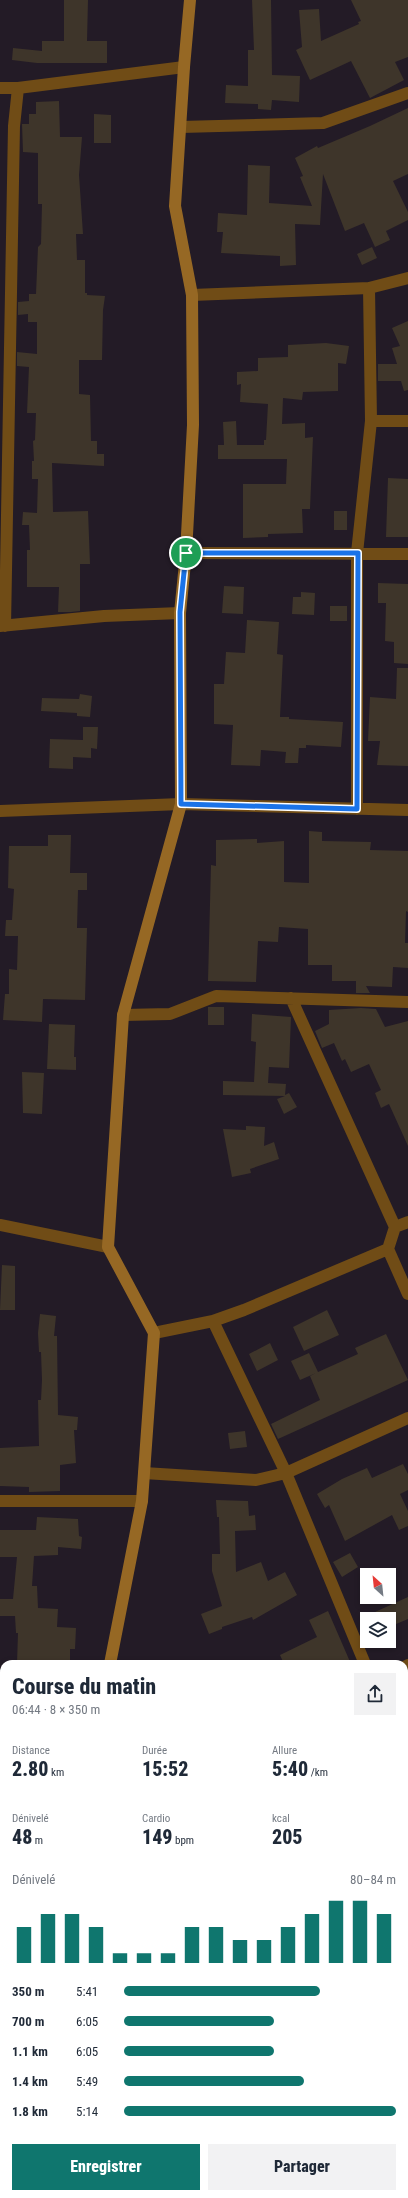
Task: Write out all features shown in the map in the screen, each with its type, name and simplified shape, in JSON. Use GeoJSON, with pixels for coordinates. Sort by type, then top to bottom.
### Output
{"type":"FeatureCollection","features":[{"type":"Feature","properties":{"kind":"street"},"geometry":{"type":"LineString","coordinates":[[111,1660],[142,1501],[154,1333],[108,1247],[123,1015],[181,804],[180,612],[186,553],[193,425],[192,295],[175,206],[190,0]]}},
{"type":"Feature","properties":{"kind":"street"},"geometry":{"type":"LineString","coordinates":[[0,88],[18,88],[184,67]]}},
{"type":"Feature","properties":{"kind":"street"},"geometry":{"type":"LineString","coordinates":[[18,88],[14,126],[2,626],[104,616],[180,612]]}},
{"type":"Feature","properties":{"kind":"street"},"geometry":{"type":"LineString","coordinates":[[181,127],[323,123],[408,93]]}},
{"type":"Feature","properties":{"kind":"street"},"geometry":{"type":"LineString","coordinates":[[192,295],[369,288],[408,278]]}},
{"type":"Feature","properties":{"kind":"street"},"geometry":{"type":"LineString","coordinates":[[357,809],[358,553],[371,421],[369,288]]}},
{"type":"Feature","properties":{"kind":"street"},"geometry":{"type":"LineString","coordinates":[[371,421],[408,421]]}},
{"type":"Feature","properties":{"kind":"street"},"geometry":{"type":"LineString","coordinates":[[186,553],[408,554]]}},
{"type":"Feature","properties":{"kind":"street"},"geometry":{"type":"LineString","coordinates":[[0,811],[181,804],[408,810]]}},
{"type":"Feature","properties":{"kind":"street"},"geometry":{"type":"LineString","coordinates":[[123,1015],[170,1014],[216,996],[408,1002]]}},
{"type":"Feature","properties":{"kind":"street"},"geometry":{"type":"LineString","coordinates":[[291,998],[395,1227],[388,1249],[408,1294]]}},
{"type":"Feature","properties":{"kind":"street"},"geometry":{"type":"LineString","coordinates":[[395,1227],[408,1222]]}},
{"type":"Feature","properties":{"kind":"street"},"geometry":{"type":"LineString","coordinates":[[0,1225],[108,1247]]}},
{"type":"Feature","properties":{"kind":"street"},"geometry":{"type":"LineString","coordinates":[[154,1333],[213,1321],[244,1310],[388,1249]]}},
{"type":"Feature","properties":{"kind":"street"},"geometry":{"type":"LineString","coordinates":[[213,1321],[286,1473],[363,1660]]}},
{"type":"Feature","properties":{"kind":"street"},"geometry":{"type":"LineString","coordinates":[[144,1473],[256,1480],[286,1473],[408,1418]]}},
{"type":"Feature","properties":{"kind":"street"},"geometry":{"type":"LineString","coordinates":[[0,1501],[142,1501]]}},
{"type":"Feature","properties":{"kind":"building"},"geometry":{"type":"Polygon","coordinates":[[[64,0],[88,0],[87,41],[107,41],[107,63],[37,63],[12,60],[13,48],[42,51],[42,41],[64,41],[64,0]]]}},
{"type":"Feature","properties":{"kind":"building"},"geometry":{"type":"Polygon","coordinates":[[[252,0],[271,0],[272,75],[300,76],[299,102],[272,100],[271,110],[258,109],[258,104],[225,103],[226,85],[248,86],[248,50],[254,50],[252,0]]]}},
{"type":"Feature","properties":{"kind":"building"},"geometry":{"type":"Polygon","coordinates":[[[351,0],[408,0],[408,57],[395,62],[404,80],[370,98],[351,61],[310,80],[296,50],[302,47],[299,10],[319,9],[321,41],[359,24],[358,22],[361,21],[351,0]]]}},
{"type":"Feature","properties":{"kind":"building"},"geometry":{"type":"Polygon","coordinates":[[[59,101],[60,137],[82,137],[79,175],[83,234],[76,234],[77,260],[85,260],[85,293],[87,293],[87,295],[105,296],[103,310],[102,360],[79,360],[79,394],[90,395],[91,441],[97,441],[97,454],[104,454],[104,466],[52,463],[53,512],[88,511],[90,564],[80,564],[80,611],[71,612],[58,612],[59,587],[27,587],[27,550],[30,550],[29,525],[22,525],[23,512],[37,513],[38,479],[32,479],[32,461],[34,461],[33,441],[35,440],[36,413],[27,413],[29,367],[17,366],[17,352],[37,354],[37,322],[28,322],[28,314],[18,315],[18,302],[29,301],[29,294],[36,294],[38,247],[41,244],[42,204],[38,204],[38,153],[23,152],[22,124],[29,124],[29,114],[36,114],[36,102],[59,101]]]}},
{"type":"Feature","properties":{"kind":"building"},"geometry":{"type":"Polygon","coordinates":[[[408,108],[408,174],[393,181],[408,212],[408,220],[386,231],[390,240],[375,247],[364,223],[345,231],[323,174],[320,225],[295,224],[296,265],[280,266],[280,256],[221,253],[223,232],[217,232],[218,213],[247,215],[248,165],[270,166],[269,203],[312,206],[300,177],[303,176],[295,158],[317,146],[318,148],[408,108]]]}},
{"type":"Feature","properties":{"kind":"building"},"geometry":{"type":"Polygon","coordinates":[[[94,114],[111,115],[111,143],[94,143],[94,114]]]}},
{"type":"Feature","properties":{"kind":"building"},"geometry":{"type":"Polygon","coordinates":[[[372,247],[377,258],[362,265],[357,254],[372,247]]]}},
{"type":"Feature","properties":{"kind":"building"},"geometry":{"type":"Polygon","coordinates":[[[408,321],[408,390],[404,391],[401,381],[378,381],[378,364],[397,364],[392,348],[400,346],[392,328],[408,321]]]}},
{"type":"Feature","properties":{"kind":"building"},"geometry":{"type":"Polygon","coordinates":[[[326,343],[349,346],[346,364],[338,363],[338,391],[303,392],[302,400],[283,398],[282,424],[305,423],[305,438],[313,437],[310,509],[302,509],[303,533],[268,534],[268,537],[243,538],[243,484],[286,484],[287,459],[218,459],[218,445],[224,445],[223,422],[236,421],[237,445],[264,445],[264,440],[266,440],[268,404],[240,402],[241,384],[237,385],[237,372],[258,371],[258,358],[288,357],[288,345],[326,343]]]}},
{"type":"Feature","properties":{"kind":"building"},"geometry":{"type":"Polygon","coordinates":[[[388,478],[408,479],[408,537],[386,537],[388,478]]]}},
{"type":"Feature","properties":{"kind":"building"},"geometry":{"type":"Polygon","coordinates":[[[334,511],[347,511],[347,530],[334,530],[334,511]]]}},
{"type":"Feature","properties":{"kind":"building"},"geometry":{"type":"Polygon","coordinates":[[[378,583],[408,584],[408,664],[394,663],[394,642],[385,641],[386,603],[378,603],[378,583]]]}},
{"type":"Feature","properties":{"kind":"building"},"geometry":{"type":"Polygon","coordinates":[[[224,586],[244,587],[243,614],[222,613],[224,586]]]}},
{"type":"Feature","properties":{"kind":"building"},"geometry":{"type":"Polygon","coordinates":[[[301,592],[315,593],[314,615],[292,614],[293,597],[301,597],[301,592]]]}},
{"type":"Feature","properties":{"kind":"building"},"geometry":{"type":"Polygon","coordinates":[[[330,606],[347,606],[347,621],[330,621],[330,606]]]}},
{"type":"Feature","properties":{"kind":"building"},"geometry":{"type":"Polygon","coordinates":[[[247,620],[279,622],[277,654],[283,655],[280,717],[289,717],[289,719],[343,722],[341,747],[306,745],[306,748],[299,748],[298,763],[285,763],[286,752],[261,750],[260,766],[231,765],[233,725],[214,724],[214,684],[224,684],[226,652],[245,653],[247,620]]]}},
{"type":"Feature","properties":{"kind":"building"},"geometry":{"type":"Polygon","coordinates":[[[397,668],[408,668],[408,766],[377,765],[380,741],[368,741],[370,697],[396,699],[397,668]]]}},
{"type":"Feature","properties":{"kind":"building"},"geometry":{"type":"Polygon","coordinates":[[[80,694],[92,696],[90,717],[77,716],[77,713],[41,711],[42,698],[79,699],[80,694]]]}},
{"type":"Feature","properties":{"kind":"building"},"geometry":{"type":"Polygon","coordinates":[[[83,727],[98,727],[97,749],[91,748],[91,758],[73,757],[73,769],[49,768],[50,739],[83,740],[83,727]]]}},
{"type":"Feature","properties":{"kind":"building"},"geometry":{"type":"Polygon","coordinates":[[[309,831],[322,832],[322,841],[371,842],[370,850],[408,851],[408,912],[406,911],[405,943],[408,943],[408,968],[393,967],[392,987],[366,986],[370,993],[356,993],[356,981],[332,981],[332,965],[308,965],[308,929],[279,927],[278,942],[258,941],[256,982],[208,981],[211,865],[216,866],[216,840],[257,839],[257,843],[284,841],[284,882],[309,883],[309,831]]]}},
{"type":"Feature","properties":{"kind":"building"},"geometry":{"type":"Polygon","coordinates":[[[48,835],[71,835],[70,873],[87,873],[87,890],[78,890],[77,928],[87,928],[85,1000],[43,999],[42,1022],[3,1020],[5,994],[9,994],[9,969],[17,970],[18,936],[5,936],[6,920],[12,920],[14,889],[8,888],[9,846],[48,846],[48,835]]]}},
{"type":"Feature","properties":{"kind":"building"},"geometry":{"type":"Polygon","coordinates":[[[208,1007],[224,1007],[224,1025],[208,1025],[208,1007]]]}},
{"type":"Feature","properties":{"kind":"building"},"geometry":{"type":"Polygon","coordinates":[[[361,1008],[376,1009],[385,1027],[408,1021],[408,1146],[389,1104],[381,1108],[375,1093],[381,1090],[369,1064],[351,1072],[345,1059],[342,1061],[334,1043],[322,1048],[315,1031],[329,1024],[329,1010],[361,1008]]]}},
{"type":"Feature","properties":{"kind":"building"},"geometry":{"type":"Polygon","coordinates":[[[252,1014],[291,1017],[289,1068],[269,1067],[268,1083],[286,1084],[285,1095],[289,1093],[297,1107],[284,1114],[277,1099],[285,1096],[223,1095],[223,1081],[254,1082],[256,1042],[251,1041],[252,1014]]]}},
{"type":"Feature","properties":{"kind":"building"},"geometry":{"type":"Polygon","coordinates":[[[49,1024],[75,1025],[74,1057],[76,1057],[76,1070],[47,1069],[49,1024]]]}},
{"type":"Feature","properties":{"kind":"building"},"geometry":{"type":"Polygon","coordinates":[[[22,1072],[44,1073],[42,1114],[23,1113],[22,1072]]]}},
{"type":"Feature","properties":{"kind":"building"},"geometry":{"type":"Polygon","coordinates":[[[246,1126],[265,1127],[264,1146],[274,1142],[279,1159],[250,1169],[251,1173],[232,1177],[223,1129],[246,1130],[246,1126]]]}},
{"type":"Feature","properties":{"kind":"building"},"geometry":{"type":"Polygon","coordinates":[[[2,1265],[15,1266],[15,1310],[0,1310],[2,1265]]]}},
{"type":"Feature","properties":{"kind":"building"},"geometry":{"type":"Polygon","coordinates":[[[327,1310],[339,1335],[304,1351],[293,1327],[327,1310]]]}},
{"type":"Feature","properties":{"kind":"building"},"geometry":{"type":"Polygon","coordinates":[[[40,1314],[56,1316],[54,1336],[57,1336],[58,1415],[78,1417],[77,1430],[74,1430],[76,1463],[60,1465],[60,1491],[29,1492],[29,1487],[0,1486],[0,1448],[39,1446],[38,1400],[41,1400],[42,1380],[41,1352],[39,1352],[38,1333],[40,1314]]]}},
{"type":"Feature","properties":{"kind":"building"},"geometry":{"type":"Polygon","coordinates":[[[386,1334],[408,1380],[278,1439],[271,1424],[320,1400],[310,1376],[316,1373],[300,1380],[291,1361],[309,1353],[318,1372],[358,1354],[355,1348],[386,1334]]]}},
{"type":"Feature","properties":{"kind":"building"},"geometry":{"type":"Polygon","coordinates":[[[270,1343],[278,1360],[257,1371],[249,1354],[270,1343]]]}},
{"type":"Feature","properties":{"kind":"building"},"geometry":{"type":"Polygon","coordinates":[[[245,1431],[247,1447],[230,1449],[228,1433],[245,1431]]]}},
{"type":"Feature","properties":{"kind":"building"},"geometry":{"type":"Polygon","coordinates":[[[403,1464],[408,1474],[408,1490],[400,1494],[408,1511],[408,1526],[399,1530],[392,1515],[345,1541],[329,1505],[325,1508],[317,1494],[342,1479],[367,1468],[372,1478],[403,1464]]]}},
{"type":"Feature","properties":{"kind":"building"},"geometry":{"type":"Polygon","coordinates":[[[216,1500],[248,1501],[249,1516],[255,1515],[256,1530],[235,1531],[236,1572],[261,1562],[268,1581],[285,1572],[297,1595],[253,1620],[252,1617],[222,1627],[222,1629],[209,1634],[201,1614],[222,1606],[212,1571],[212,1554],[220,1554],[219,1517],[217,1517],[216,1500]]]}},
{"type":"Feature","properties":{"kind":"building"},"geometry":{"type":"Polygon","coordinates":[[[37,1517],[78,1519],[79,1536],[82,1537],[81,1549],[58,1547],[58,1555],[34,1556],[32,1586],[37,1586],[38,1608],[58,1609],[57,1627],[76,1628],[75,1649],[70,1649],[70,1660],[17,1660],[18,1633],[16,1633],[15,1616],[0,1616],[0,1599],[13,1599],[17,1557],[0,1557],[0,1530],[36,1530],[37,1517]]]}},
{"type":"Feature","properties":{"kind":"building"},"geometry":{"type":"Polygon","coordinates":[[[350,1553],[358,1567],[342,1577],[333,1562],[350,1553]]]}},
{"type":"Feature","properties":{"kind":"building"},"geometry":{"type":"Polygon","coordinates":[[[408,1597],[408,1619],[396,1624],[396,1612],[375,1612],[393,1604],[396,1604],[396,1602],[408,1597]]]}},
{"type":"Feature","properties":{"kind":"building"},"geometry":{"type":"Polygon","coordinates":[[[328,1611],[349,1660],[282,1660],[280,1655],[317,1637],[309,1620],[328,1611]]]}},
{"type":"Feature","properties":{"kind":"route"},"geometry":{"type":"LineString","coordinates":[[186,553],[358,553],[357,809],[181,804],[180,612],[186,553]]}}]}
